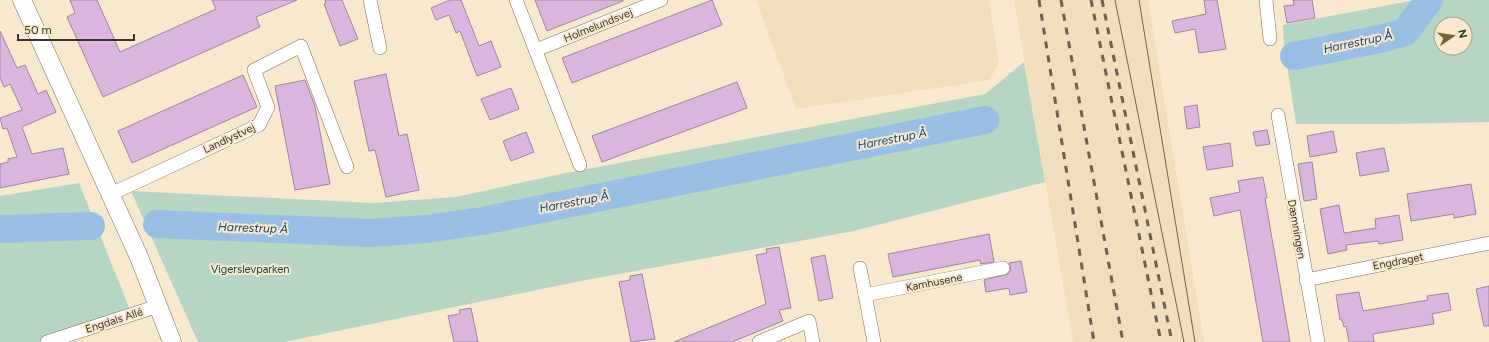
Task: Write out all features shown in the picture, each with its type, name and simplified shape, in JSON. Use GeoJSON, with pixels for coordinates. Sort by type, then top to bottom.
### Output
{"type":"FeatureCollection","features":[{"type":"Feature","properties":{"kind":"street"},"geometry":{"type":"LineString","coordinates":[[22,0],[139,257],[172,342]]}},
{"type":"Feature","properties":{"kind":"street"},"geometry":{"type":"LineString","coordinates":[[370,0],[380,48]]}},
{"type":"Feature","properties":{"kind":"street"},"geometry":{"type":"LineString","coordinates":[[516,0],[580,165]]}},
{"type":"Feature","properties":{"kind":"street","name":"Holmelundsvej"},"geometry":{"type":"LineString","coordinates":[[536,50],[661,0]]}},
{"type":"Feature","properties":{"kind":"street"},"geometry":{"type":"LineString","coordinates":[[1266,0],[1270,39]]}},
{"type":"Feature","properties":{"kind":"street","name":"Landlystvej"},"geometry":{"type":"LineString","coordinates":[[111,194],[259,125],[268,107],[254,70],[301,46],[347,167]]}},
{"type":"Feature","properties":{"kind":"street","name":"Dæmningen"},"geometry":{"type":"LineString","coordinates":[[1278,116],[1318,342]]}},
{"type":"Feature","properties":{"kind":"street","name":"Engdraget"},"geometry":{"type":"LineString","coordinates":[[1306,280],[1489,243]]}},
{"type":"Feature","properties":{"kind":"street"},"geometry":{"type":"LineString","coordinates":[[860,268],[874,342]]}},
{"type":"Feature","properties":{"kind":"street","name":"Kamhusene"},"geometry":{"type":"LineString","coordinates":[[865,295],[1003,268]]}},
{"type":"Feature","properties":{"kind":"street","name":"Engdals Allé"},"geometry":{"type":"LineString","coordinates":[[47,342],[158,306]]}},
{"type":"Feature","properties":{"kind":"street"},"geometry":{"type":"LineString","coordinates":[[759,342],[809,321],[813,342]]}},
{"type":"Feature","properties":{"kind":"shaded area"},"geometry":{"type":"Polygon","coordinates":[[[756,0],[989,0],[999,62],[990,80],[796,109],[756,0]]]}},
{"type":"Feature","properties":{"kind":"shaded area"},"geometry":{"type":"Polygon","coordinates":[[[1014,0],[1148,0],[1204,342],[1073,342],[1014,0]]]}},
{"type":"Feature","properties":{"kind":"green space"},"geometry":{"type":"Polygon","coordinates":[[[1415,0],[1489,0],[1489,122],[1296,124],[1284,45],[1283,25],[1415,0]]]}},
{"type":"Feature","properties":{"kind":"green space","name":"Vigerslevparken"},"geometry":{"type":"Polygon","coordinates":[[[1024,62],[1045,182],[854,231],[586,280],[284,342],[198,342],[131,191],[373,203],[456,197],[561,174],[985,94],[1024,62]]]}},
{"type":"Feature","properties":{"kind":"green space"},"geometry":{"type":"Polygon","coordinates":[[[79,183],[131,312],[39,342],[0,342],[0,196],[79,183]]]}},
{"type":"Feature","properties":{"kind":"building"},"geometry":{"type":"Polygon","coordinates":[[[70,0],[97,0],[120,52],[216,9],[212,0],[297,0],[256,17],[260,27],[103,97],[67,17],[75,13],[70,0]]]}},
{"type":"Feature","properties":{"kind":"building"},"geometry":{"type":"Polygon","coordinates":[[[325,0],[342,0],[358,39],[340,46],[324,4],[326,3],[325,0]]]}},
{"type":"Feature","properties":{"kind":"building"},"geometry":{"type":"Polygon","coordinates":[[[450,0],[461,0],[479,46],[491,41],[501,67],[477,76],[460,31],[456,33],[449,15],[436,20],[431,8],[450,0]]]}},
{"type":"Feature","properties":{"kind":"building"},"geometry":{"type":"Polygon","coordinates":[[[535,0],[623,0],[623,1],[547,31],[535,0]]]}},
{"type":"Feature","properties":{"kind":"building"},"geometry":{"type":"Polygon","coordinates":[[[712,0],[722,25],[572,83],[562,58],[712,0]]]}},
{"type":"Feature","properties":{"kind":"building"},"geometry":{"type":"Polygon","coordinates":[[[1204,0],[1217,0],[1226,49],[1199,53],[1195,29],[1175,33],[1172,21],[1206,14],[1204,0]]]}},
{"type":"Feature","properties":{"kind":"building"},"geometry":{"type":"Polygon","coordinates":[[[1293,0],[1312,0],[1315,18],[1287,23],[1284,6],[1294,5],[1293,0]]]}},
{"type":"Feature","properties":{"kind":"building"},"geometry":{"type":"Polygon","coordinates":[[[0,31],[17,68],[25,65],[38,94],[46,90],[56,112],[22,127],[32,154],[63,148],[69,174],[0,188],[0,164],[8,162],[8,159],[17,157],[7,128],[3,129],[0,118],[22,110],[10,84],[4,87],[0,78],[0,31]]]}},
{"type":"Feature","properties":{"kind":"building"},"geometry":{"type":"Polygon","coordinates":[[[386,74],[399,136],[407,134],[419,190],[386,197],[375,150],[369,151],[354,81],[386,74]]]}},
{"type":"Feature","properties":{"kind":"building"},"geometry":{"type":"Polygon","coordinates":[[[243,75],[257,107],[132,163],[118,131],[243,75]]]}},
{"type":"Feature","properties":{"kind":"building"},"geometry":{"type":"Polygon","coordinates":[[[305,80],[315,106],[330,184],[295,190],[275,86],[305,80]]]}},
{"type":"Feature","properties":{"kind":"building"},"geometry":{"type":"Polygon","coordinates":[[[737,82],[747,108],[602,162],[592,136],[737,82]]]}},
{"type":"Feature","properties":{"kind":"building"},"geometry":{"type":"Polygon","coordinates":[[[511,88],[519,109],[490,120],[481,99],[511,88]]]}},
{"type":"Feature","properties":{"kind":"building"},"geometry":{"type":"Polygon","coordinates":[[[1197,105],[1200,127],[1187,129],[1184,107],[1197,105]]]}},
{"type":"Feature","properties":{"kind":"building"},"geometry":{"type":"Polygon","coordinates":[[[1267,130],[1270,144],[1256,146],[1253,132],[1267,130]]]}},
{"type":"Feature","properties":{"kind":"building"},"geometry":{"type":"Polygon","coordinates":[[[1333,131],[1337,152],[1310,157],[1307,136],[1333,131]]]}},
{"type":"Feature","properties":{"kind":"building"},"geometry":{"type":"Polygon","coordinates":[[[526,132],[534,152],[511,161],[503,141],[526,132]]]}},
{"type":"Feature","properties":{"kind":"building"},"geometry":{"type":"Polygon","coordinates":[[[1230,143],[1233,166],[1207,170],[1203,147],[1230,143]]]}},
{"type":"Feature","properties":{"kind":"building"},"geometry":{"type":"Polygon","coordinates":[[[1384,148],[1389,171],[1360,176],[1356,153],[1384,148]]]}},
{"type":"Feature","properties":{"kind":"building"},"geometry":{"type":"Polygon","coordinates":[[[1312,162],[1317,199],[1304,201],[1298,164],[1312,162]]]}},
{"type":"Feature","properties":{"kind":"building"},"geometry":{"type":"Polygon","coordinates":[[[1263,177],[1267,198],[1265,198],[1290,342],[1263,342],[1240,210],[1214,216],[1210,198],[1240,192],[1238,181],[1263,177]]]}},
{"type":"Feature","properties":{"kind":"building"},"geometry":{"type":"Polygon","coordinates":[[[1471,184],[1476,214],[1454,218],[1454,214],[1411,221],[1407,194],[1471,184]]]}},
{"type":"Feature","properties":{"kind":"building"},"geometry":{"type":"Polygon","coordinates":[[[1339,205],[1344,233],[1376,228],[1375,219],[1399,215],[1403,240],[1379,244],[1378,241],[1346,245],[1347,250],[1328,254],[1320,209],[1339,205]]]}},
{"type":"Feature","properties":{"kind":"building"},"geometry":{"type":"Polygon","coordinates":[[[989,234],[994,262],[981,264],[980,260],[893,277],[888,254],[989,234]]]}},
{"type":"Feature","properties":{"kind":"building"},"geometry":{"type":"Polygon","coordinates":[[[779,247],[791,308],[779,310],[783,321],[732,342],[674,342],[766,304],[756,255],[767,253],[766,249],[779,247]]]}},
{"type":"Feature","properties":{"kind":"building"},"geometry":{"type":"Polygon","coordinates":[[[825,255],[833,298],[819,301],[811,258],[825,255]]]}},
{"type":"Feature","properties":{"kind":"building"},"geometry":{"type":"Polygon","coordinates":[[[1021,261],[1027,292],[1010,295],[1009,288],[986,292],[984,280],[1008,274],[1011,270],[1009,263],[1021,261]]]}},
{"type":"Feature","properties":{"kind":"building"},"geometry":{"type":"Polygon","coordinates":[[[642,274],[655,339],[631,342],[619,282],[630,280],[630,276],[642,274]]]}},
{"type":"Feature","properties":{"kind":"building"},"geometry":{"type":"Polygon","coordinates":[[[1489,286],[1489,326],[1484,326],[1476,289],[1489,286]]]}},
{"type":"Feature","properties":{"kind":"building"},"geometry":{"type":"Polygon","coordinates":[[[1359,292],[1363,311],[1428,300],[1427,296],[1448,293],[1451,310],[1432,314],[1434,324],[1373,334],[1374,342],[1349,342],[1346,326],[1344,327],[1342,320],[1340,320],[1336,295],[1359,292]]]}},
{"type":"Feature","properties":{"kind":"building"},"geometry":{"type":"Polygon","coordinates":[[[471,308],[478,342],[454,342],[448,316],[460,314],[459,310],[471,308]]]}},
{"type":"Feature","properties":{"kind":"waterway","name":"Harrestrup Å"},"geometry":{"type":"LineString","coordinates":[[1294,56],[1384,38],[1405,32],[1429,0]]}},
{"type":"Feature","properties":{"kind":"waterway","name":"Harrestrup Å"},"geometry":{"type":"LineString","coordinates":[[157,224],[371,233],[426,229],[482,221],[985,120]]}},
{"type":"Feature","properties":{"kind":"waterway","name":"Harrestrup Å"},"geometry":{"type":"LineString","coordinates":[[0,229],[91,226]]}},
{"type":"Feature","properties":{"kind":"tram line"},"geometry":{"type":"LineString","coordinates":[[1115,0],[1184,342]]}},
{"type":"Feature","properties":{"kind":"tram line"},"geometry":{"type":"LineString","coordinates":[[1139,0],[1195,342]]}},
{"type":"Feature","properties":{"kind":"railway"},"geometry":{"type":"LineString","coordinates":[[1039,0],[1094,342]]}},
{"type":"Feature","properties":{"kind":"railway"},"geometry":{"type":"LineString","coordinates":[[1061,0],[1123,342]]}},
{"type":"Feature","properties":{"kind":"railway"},"geometry":{"type":"LineString","coordinates":[[1091,0],[1161,342]]}},
{"type":"Feature","properties":{"kind":"railway"},"geometry":{"type":"LineString","coordinates":[[1102,0],[1172,342]]}}]}
